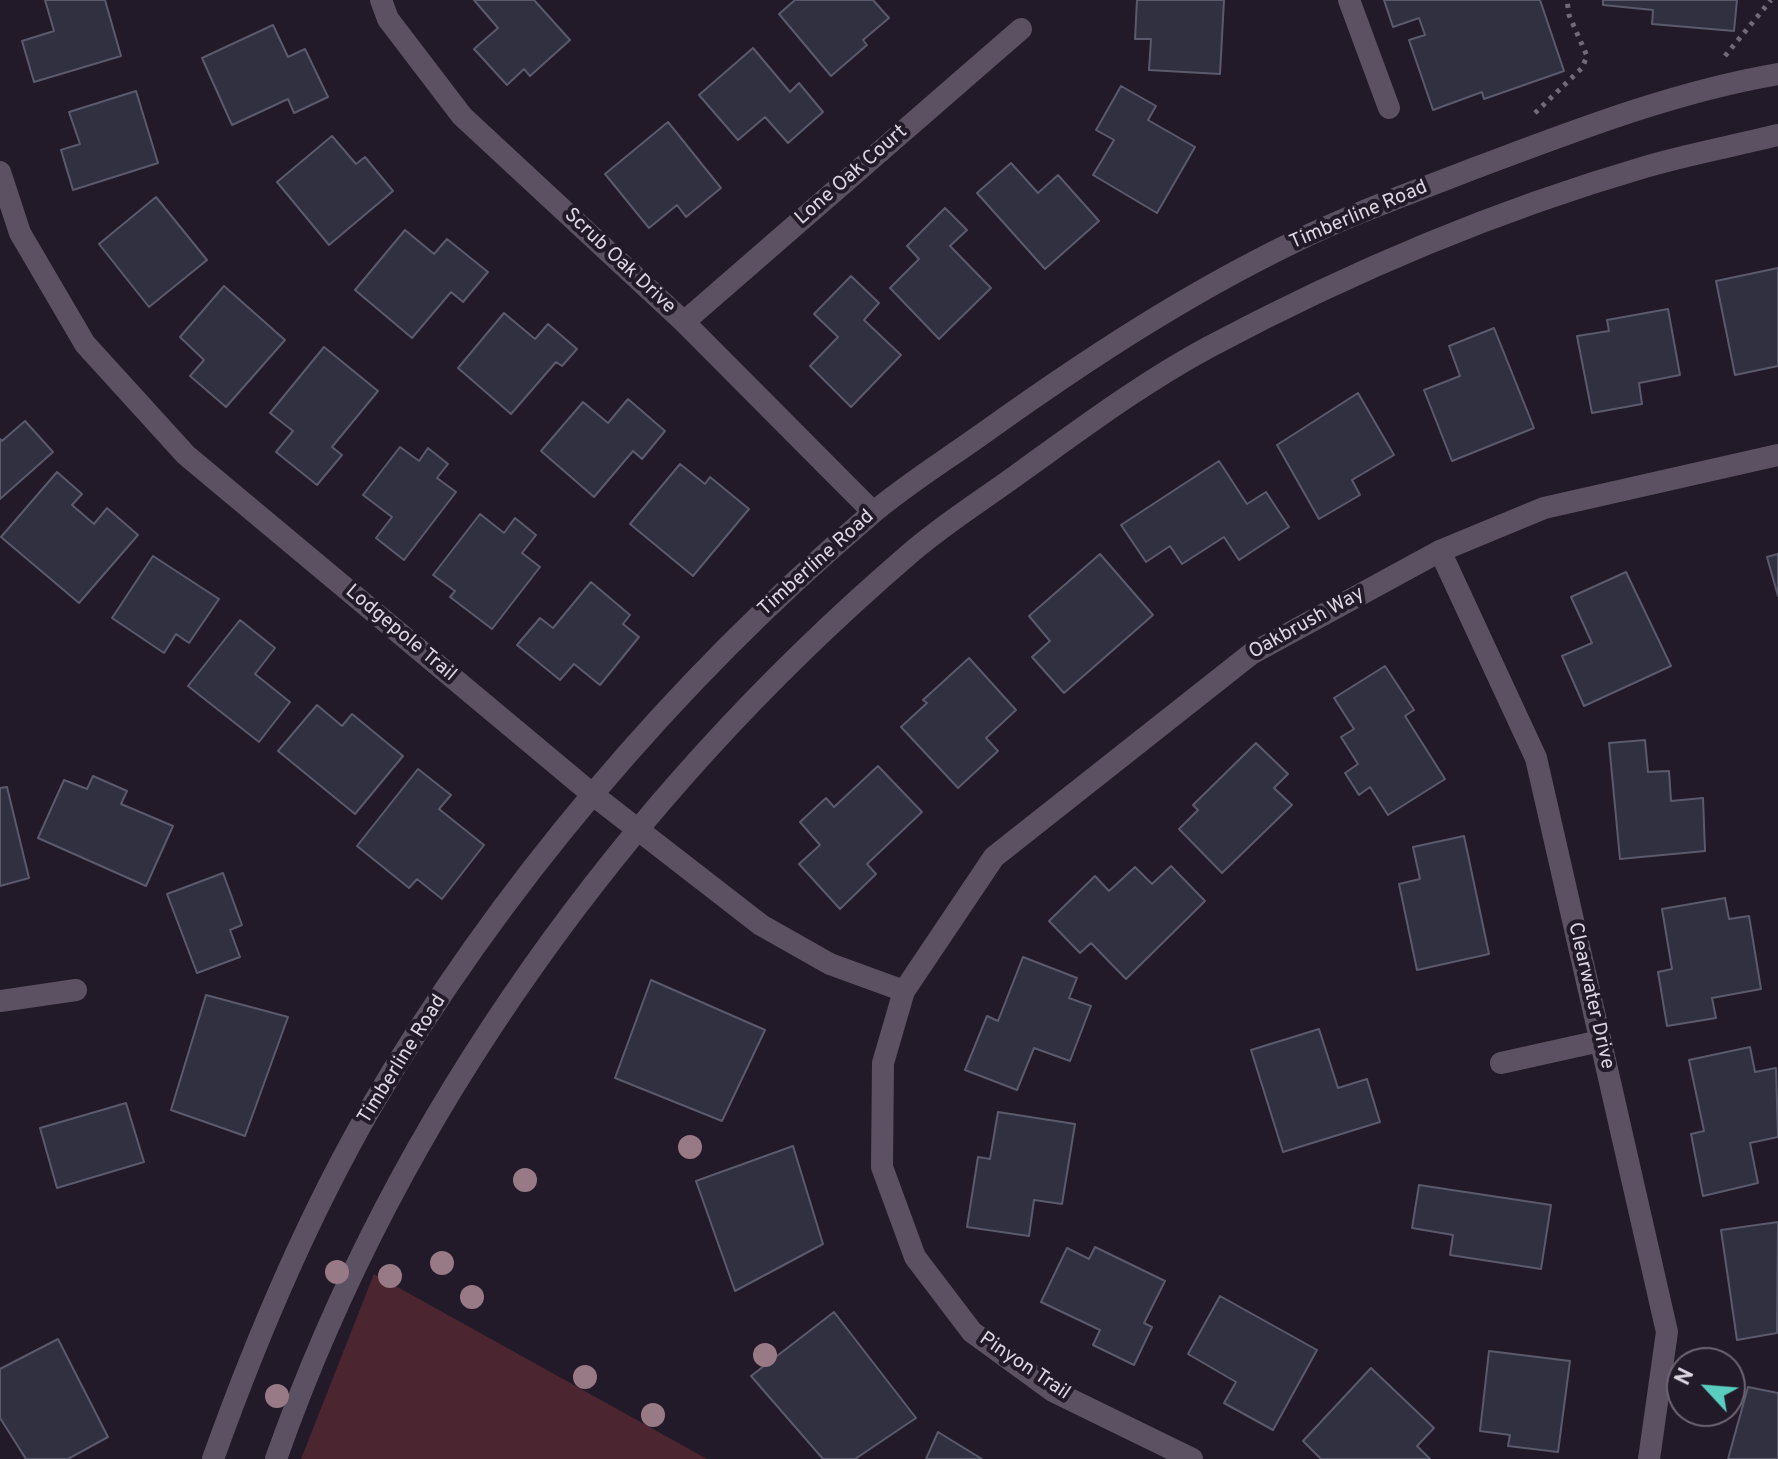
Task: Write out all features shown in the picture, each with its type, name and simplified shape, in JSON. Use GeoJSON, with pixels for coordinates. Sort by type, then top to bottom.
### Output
{"type":"FeatureCollection","features":[{"type":"Feature","properties":{"kind":"street","name":"Scrub Oak Drive"},"geometry":{"type":"LineString","coordinates":[[381,0],[388,19],[462,116],[684,322],[873,512]]}},
{"type":"Feature","properties":{"kind":"street"},"geometry":{"type":"LineString","coordinates":[[1349,0],[1389,108]]}},
{"type":"Feature","properties":{"kind":"street","name":"Lone Oak Court"},"geometry":{"type":"LineString","coordinates":[[684,322],[1021,29]]}},
{"type":"Feature","properties":{"kind":"street","name":"Timberline Road"},"geometry":{"type":"LineString","coordinates":[[213,1459],[301,1241],[370,1111],[446,989],[592,794],[762,613],[873,512],[1075,368],[1182,301],[1295,241],[1621,113],[1778,74]]}},
{"type":"Feature","properties":{"kind":"street"},"geometry":{"type":"LineString","coordinates":[[276,1459],[357,1263],[419,1144],[557,933],[718,737],[807,648],[910,553],[1107,410],[1207,348],[1426,243],[1648,166],[1778,135]]}},
{"type":"Feature","properties":{"kind":"street","name":"Lodgepole Trail"},"geometry":{"type":"LineString","coordinates":[[0,172],[20,233],[85,344],[186,455],[592,794],[761,925],[830,964],[904,991]]}},
{"type":"Feature","properties":{"kind":"street","name":"Oakbrush Way"},"geometry":{"type":"LineString","coordinates":[[904,991],[994,857],[1251,654],[1440,551],[1544,508],[1778,455]]}},
{"type":"Feature","properties":{"kind":"street","name":"Clearwater Drive"},"geometry":{"type":"LineString","coordinates":[[1440,551],[1536,758],[1667,1332],[1649,1459]]}},
{"type":"Feature","properties":{"kind":"street"},"geometry":{"type":"LineString","coordinates":[[0,1001],[76,990]]}},
{"type":"Feature","properties":{"kind":"street","name":"Pinyon Trail"},"geometry":{"type":"LineString","coordinates":[[904,991],[883,1063],[882,1167],[915,1257],[972,1332],[1053,1391],[1192,1459]]}},
{"type":"Feature","properties":{"kind":"street"},"geometry":{"type":"LineString","coordinates":[[1501,1063],[1600,1041]]}},
{"type":"Feature","properties":{"kind":"path"},"geometry":{"type":"LineString","coordinates":[[1534,114],[1582,68],[1587,56],[1569,15],[1567,0]]}},
{"type":"Feature","properties":{"kind":"path"},"geometry":{"type":"LineString","coordinates":[[1725,57],[1771,0]]}},
{"type":"Feature","properties":{"kind":"shaded area"},"geometry":{"type":"Polygon","coordinates":[[[374,1274],[707,1459],[301,1459],[374,1274]]]}},
{"type":"Feature","properties":{"kind":"building"},"geometry":{"type":"Polygon","coordinates":[[[45,0],[105,0],[121,56],[34,82],[22,41],[54,31],[45,0]]]}},
{"type":"Feature","properties":{"kind":"building"},"geometry":{"type":"Polygon","coordinates":[[[474,0],[534,0],[570,40],[530,76],[524,69],[507,85],[474,49],[498,28],[474,0]]]}},
{"type":"Feature","properties":{"kind":"building"},"geometry":{"type":"Polygon","coordinates":[[[795,0],[873,0],[889,18],[863,40],[867,45],[831,76],[779,14],[795,0]]]}},
{"type":"Feature","properties":{"kind":"building"},"geometry":{"type":"Polygon","coordinates":[[[1137,0],[1224,0],[1220,74],[1149,70],[1151,39],[1135,39],[1137,0]]]}},
{"type":"Feature","properties":{"kind":"building"},"geometry":{"type":"Polygon","coordinates":[[[1384,0],[1540,0],[1564,71],[1484,99],[1482,92],[1433,110],[1409,40],[1425,35],[1419,18],[1393,27],[1384,0]]]}},
{"type":"Feature","properties":{"kind":"building"},"geometry":{"type":"Polygon","coordinates":[[[1603,0],[1737,0],[1734,31],[1652,24],[1653,10],[1603,5],[1603,0]]]}},
{"type":"Feature","properties":{"kind":"building"},"geometry":{"type":"Polygon","coordinates":[[[273,25],[288,57],[305,49],[328,97],[294,113],[288,99],[232,125],[202,58],[273,25]]]}},
{"type":"Feature","properties":{"kind":"building"},"geometry":{"type":"Polygon","coordinates":[[[753,48],[790,92],[799,83],[823,112],[788,143],[765,117],[738,140],[699,95],[753,48]]]}},
{"type":"Feature","properties":{"kind":"building"},"geometry":{"type":"Polygon","coordinates":[[[1121,86],[1156,106],[1148,120],[1195,147],[1157,213],[1093,175],[1114,140],[1096,130],[1121,86]]]}},
{"type":"Feature","properties":{"kind":"building"},"geometry":{"type":"Polygon","coordinates":[[[136,91],[158,163],[73,190],[61,150],[80,144],[69,112],[136,91]]]}},
{"type":"Feature","properties":{"kind":"building"},"geometry":{"type":"Polygon","coordinates":[[[668,122],[721,188],[686,217],[677,205],[649,228],[605,174],[668,122]]]}},
{"type":"Feature","properties":{"kind":"building"},"geometry":{"type":"Polygon","coordinates":[[[332,136],[356,164],[365,157],[393,191],[329,245],[277,182],[332,136]]]}},
{"type":"Feature","properties":{"kind":"building"},"geometry":{"type":"Polygon","coordinates":[[[1011,163],[1038,193],[1058,175],[1099,221],[1045,269],[977,193],[1011,163]]]}},
{"type":"Feature","properties":{"kind":"building"},"geometry":{"type":"Polygon","coordinates":[[[156,197],[207,260],[149,307],[99,244],[156,197]]]}},
{"type":"Feature","properties":{"kind":"building"},"geometry":{"type":"Polygon","coordinates":[[[945,208],[967,230],[950,246],[991,288],[939,339],[890,288],[919,259],[907,246],[945,208]]]}},
{"type":"Feature","properties":{"kind":"building"},"geometry":{"type":"Polygon","coordinates":[[[405,230],[434,254],[447,239],[488,272],[463,302],[451,292],[412,338],[355,290],[405,230]]]}},
{"type":"Feature","properties":{"kind":"building"},"geometry":{"type":"Polygon","coordinates":[[[1778,268],[1778,366],[1735,375],[1716,281],[1778,268]]]}},
{"type":"Feature","properties":{"kind":"building"},"geometry":{"type":"Polygon","coordinates":[[[851,276],[879,303],[864,320],[901,355],[851,407],[810,366],[838,337],[814,314],[851,276]]]}},
{"type":"Feature","properties":{"kind":"building"},"geometry":{"type":"Polygon","coordinates":[[[224,286],[285,340],[226,407],[190,376],[204,360],[180,337],[224,286]]]}},
{"type":"Feature","properties":{"kind":"building"},"geometry":{"type":"Polygon","coordinates":[[[1668,309],[1680,375],[1639,383],[1642,404],[1592,413],[1577,336],[1609,331],[1607,320],[1668,309]]]}},
{"type":"Feature","properties":{"kind":"building"},"geometry":{"type":"Polygon","coordinates":[[[504,313],[535,339],[548,324],[577,349],[562,366],[556,362],[511,414],[458,368],[504,313]]]}},
{"type":"Feature","properties":{"kind":"building"},"geometry":{"type":"Polygon","coordinates":[[[1494,328],[1534,428],[1452,461],[1424,390],[1460,376],[1449,346],[1494,328]]]}},
{"type":"Feature","properties":{"kind":"building"},"geometry":{"type":"Polygon","coordinates":[[[324,347],[378,391],[332,447],[342,455],[317,485],[276,452],[293,431],[270,413],[324,347]]]}},
{"type":"Feature","properties":{"kind":"building"},"geometry":{"type":"Polygon","coordinates":[[[1358,393],[1394,455],[1352,480],[1360,495],[1319,519],[1277,445],[1358,393]]]}},
{"type":"Feature","properties":{"kind":"building"},"geometry":{"type":"Polygon","coordinates":[[[628,399],[665,431],[642,459],[633,451],[594,497],[541,451],[583,402],[608,423],[628,399]]]}},
{"type":"Feature","properties":{"kind":"building"},"geometry":{"type":"Polygon","coordinates":[[[25,421],[53,452],[0,499],[0,439],[2,441],[25,421]]]}},
{"type":"Feature","properties":{"kind":"building"},"geometry":{"type":"Polygon","coordinates":[[[400,447],[419,461],[428,448],[448,464],[437,478],[456,492],[404,560],[376,538],[392,517],[363,495],[400,447]]]}},
{"type":"Feature","properties":{"kind":"building"},"geometry":{"type":"Polygon","coordinates":[[[1219,461],[1247,504],[1266,492],[1289,527],[1239,560],[1224,537],[1182,564],[1170,546],[1146,562],[1121,525],[1219,461]]]}},
{"type":"Feature","properties":{"kind":"building"},"geometry":{"type":"Polygon","coordinates":[[[680,464],[705,484],[710,477],[749,509],[693,576],[630,524],[680,464]]]}},
{"type":"Feature","properties":{"kind":"building"},"geometry":{"type":"Polygon","coordinates":[[[57,472],[82,494],[72,505],[94,524],[107,508],[138,535],[79,603],[1,537],[57,472]]]}},
{"type":"Feature","properties":{"kind":"building"},"geometry":{"type":"Polygon","coordinates":[[[480,514],[504,533],[515,518],[536,535],[522,553],[540,567],[492,629],[450,597],[455,591],[433,575],[480,514]]]}},
{"type":"Feature","properties":{"kind":"building"},"geometry":{"type":"Polygon","coordinates":[[[1100,554],[1153,615],[1064,693],[1032,657],[1050,641],[1029,616],[1100,554]]]}},
{"type":"Feature","properties":{"kind":"building"},"geometry":{"type":"Polygon","coordinates":[[[1778,554],[1778,596],[1767,557],[1778,554]]]}},
{"type":"Feature","properties":{"kind":"building"},"geometry":{"type":"Polygon","coordinates":[[[153,556],[219,599],[189,643],[176,634],[164,653],[112,618],[153,556]]]}},
{"type":"Feature","properties":{"kind":"building"},"geometry":{"type":"Polygon","coordinates":[[[1626,572],[1671,666],[1584,706],[1562,656],[1592,643],[1571,597],[1626,572]]]}},
{"type":"Feature","properties":{"kind":"building"},"geometry":{"type":"Polygon","coordinates":[[[591,582],[630,615],[623,624],[639,637],[600,685],[574,664],[560,680],[517,645],[540,618],[553,628],[591,582]]]}},
{"type":"Feature","properties":{"kind":"building"},"geometry":{"type":"Polygon","coordinates":[[[240,620],[275,648],[255,674],[290,702],[259,742],[188,686],[240,620]]]}},
{"type":"Feature","properties":{"kind":"building"},"geometry":{"type":"Polygon","coordinates":[[[969,658],[1016,710],[986,738],[998,751],[958,788],[901,727],[927,703],[923,700],[969,658]]]}},
{"type":"Feature","properties":{"kind":"building"},"geometry":{"type":"Polygon","coordinates":[[[1385,666],[1414,710],[1405,716],[1445,779],[1388,815],[1370,787],[1359,795],[1345,773],[1358,764],[1341,737],[1354,729],[1334,698],[1385,666]]]}},
{"type":"Feature","properties":{"kind":"building"},"geometry":{"type":"Polygon","coordinates":[[[317,705],[342,726],[352,714],[403,756],[355,814],[278,751],[317,705]]]}},
{"type":"Feature","properties":{"kind":"building"},"geometry":{"type":"Polygon","coordinates":[[[1645,740],[1648,772],[1669,771],[1671,801],[1703,798],[1705,851],[1620,859],[1609,743],[1645,740]]]}},
{"type":"Feature","properties":{"kind":"building"},"geometry":{"type":"Polygon","coordinates":[[[1256,743],[1288,774],[1274,788],[1292,805],[1222,873],[1179,829],[1198,810],[1193,805],[1256,743]]]}},
{"type":"Feature","properties":{"kind":"building"},"geometry":{"type":"Polygon","coordinates":[[[878,766],[922,812],[867,864],[876,874],[840,909],[799,864],[820,845],[800,822],[826,798],[834,807],[878,766]]]}},
{"type":"Feature","properties":{"kind":"building"},"geometry":{"type":"Polygon","coordinates":[[[418,769],[451,795],[439,809],[484,845],[442,899],[417,879],[409,888],[357,846],[418,769]]]}},
{"type":"Feature","properties":{"kind":"building"},"geometry":{"type":"Polygon","coordinates":[[[93,776],[127,791],[121,804],[173,826],[146,886],[38,838],[64,780],[87,789],[93,776]]]}},
{"type":"Feature","properties":{"kind":"building"},"geometry":{"type":"Polygon","coordinates":[[[7,787],[29,878],[0,886],[0,788],[7,787]]]}},
{"type":"Feature","properties":{"kind":"building"},"geometry":{"type":"Polygon","coordinates":[[[1464,836],[1489,954],[1417,970],[1399,884],[1420,879],[1413,847],[1464,836]]]}},
{"type":"Feature","properties":{"kind":"building"},"geometry":{"type":"Polygon","coordinates":[[[1171,866],[1205,901],[1126,979],[1091,943],[1080,953],[1049,921],[1095,876],[1109,891],[1135,867],[1152,884],[1171,866]]]}},
{"type":"Feature","properties":{"kind":"building"},"geometry":{"type":"Polygon","coordinates":[[[223,873],[242,925],[230,930],[240,957],[197,973],[167,894],[223,873]]]}},
{"type":"Feature","properties":{"kind":"building"},"geometry":{"type":"Polygon","coordinates":[[[1725,898],[1729,919],[1749,916],[1761,989],[1712,998],[1716,1018],[1667,1026],[1658,972],[1672,969],[1662,909],[1725,898]]]}},
{"type":"Feature","properties":{"kind":"building"},"geometry":{"type":"Polygon","coordinates":[[[1023,957],[1077,978],[1069,998],[1091,1006],[1070,1061],[1034,1048],[1017,1090],[965,1070],[987,1016],[998,1021],[1023,957]]]}},
{"type":"Feature","properties":{"kind":"building"},"geometry":{"type":"Polygon","coordinates":[[[651,980],[765,1030],[722,1121],[615,1078],[651,980]]]}},
{"type":"Feature","properties":{"kind":"building"},"geometry":{"type":"Polygon","coordinates":[[[206,995],[288,1017],[245,1136],[171,1110],[206,995]]]}},
{"type":"Feature","properties":{"kind":"building"},"geometry":{"type":"Polygon","coordinates":[[[1319,1029],[1338,1088],[1367,1079],[1380,1122],[1283,1152],[1251,1050],[1319,1029]]]}},
{"type":"Feature","properties":{"kind":"building"},"geometry":{"type":"Polygon","coordinates":[[[1750,1047],[1755,1072],[1776,1068],[1778,1137],[1750,1143],[1758,1183],[1703,1196],[1691,1134],[1704,1131],[1689,1060],[1750,1047]]]}},
{"type":"Feature","properties":{"kind":"building"},"geometry":{"type":"Polygon","coordinates":[[[126,1103],[144,1162],[57,1188],[40,1128],[126,1103]]]}},
{"type":"Feature","properties":{"kind":"building"},"geometry":{"type":"Polygon","coordinates":[[[998,1112],[1075,1124],[1062,1204],[1034,1200],[1029,1236],[967,1227],[978,1157],[990,1159],[998,1112]]]}},
{"type":"Feature","properties":{"kind":"building"},"geometry":{"type":"Polygon","coordinates":[[[793,1146],[823,1244],[735,1291],[696,1181],[793,1146]]]}},
{"type":"Feature","properties":{"kind":"building"},"geometry":{"type":"Polygon","coordinates":[[[1419,1185],[1551,1205],[1541,1269],[1450,1255],[1453,1235],[1412,1228],[1419,1185]]]}},
{"type":"Feature","properties":{"kind":"building"},"geometry":{"type":"Polygon","coordinates":[[[1778,1222],[1777,1333],[1737,1340],[1721,1230],[1778,1222]]]}},
{"type":"Feature","properties":{"kind":"building"},"geometry":{"type":"Polygon","coordinates":[[[1095,1247],[1165,1281],[1144,1323],[1152,1327],[1134,1365],[1093,1345],[1100,1330],[1041,1302],[1067,1248],[1089,1259],[1095,1247]]]}},
{"type":"Feature","properties":{"kind":"building"},"geometry":{"type":"Polygon","coordinates":[[[1220,1296],[1317,1350],[1273,1430],[1224,1403],[1236,1382],[1188,1354],[1220,1296]]]}},
{"type":"Feature","properties":{"kind":"building"},"geometry":{"type":"Polygon","coordinates":[[[834,1312],[916,1418],[855,1459],[823,1459],[751,1376],[834,1312]]]}},
{"type":"Feature","properties":{"kind":"building"},"geometry":{"type":"Polygon","coordinates":[[[58,1339],[108,1437],[68,1459],[26,1459],[0,1418],[0,1369],[58,1339]]]}},
{"type":"Feature","properties":{"kind":"building"},"geometry":{"type":"Polygon","coordinates":[[[1489,1351],[1570,1361],[1558,1452],[1508,1446],[1510,1435],[1480,1431],[1489,1351]]]}},
{"type":"Feature","properties":{"kind":"building"},"geometry":{"type":"Polygon","coordinates":[[[1371,1368],[1434,1428],[1417,1446],[1430,1459],[1321,1459],[1303,1441],[1371,1368]]]}},
{"type":"Feature","properties":{"kind":"building"},"geometry":{"type":"Polygon","coordinates":[[[1748,1387],[1778,1393],[1778,1459],[1728,1459],[1737,1427],[1746,1427],[1748,1387]]]}},
{"type":"Feature","properties":{"kind":"building"},"geometry":{"type":"Polygon","coordinates":[[[938,1432],[982,1459],[926,1459],[938,1432]]]}}]}
